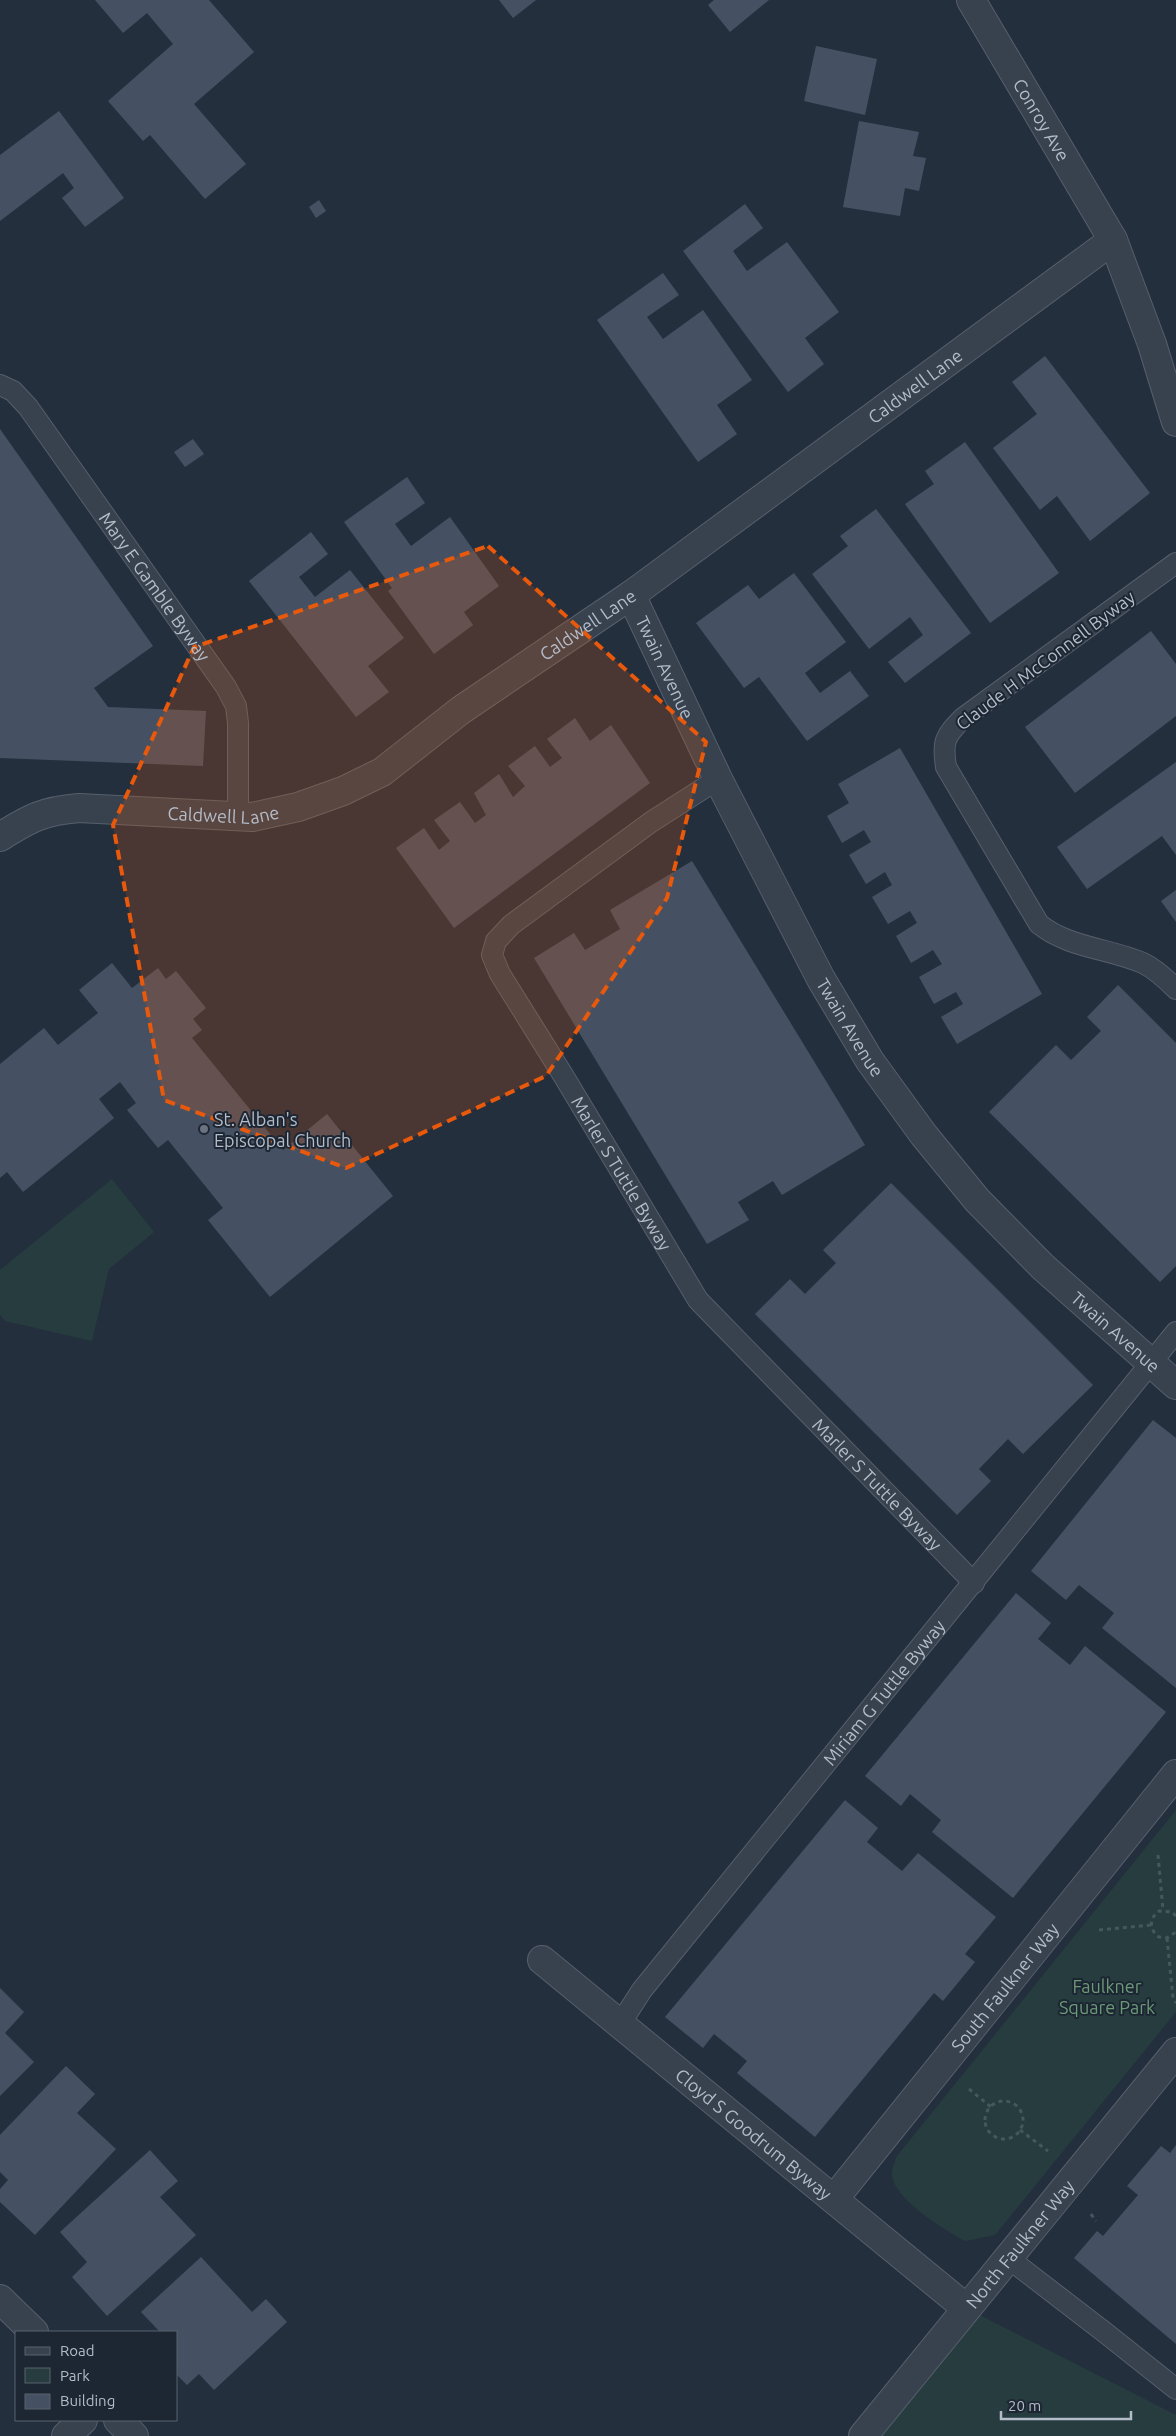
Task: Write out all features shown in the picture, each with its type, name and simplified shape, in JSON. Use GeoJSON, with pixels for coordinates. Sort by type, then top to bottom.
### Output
{"type":"FeatureCollection","features":[{"type":"Feature","properties":{"kind":"street","name":"Conroy Ave"},"geometry":{"type":"LineString","coordinates":[[971,0],[1113,240],[1152,344],[1176,422]]}},
{"type":"Feature","properties":{"kind":"street","name":"Caldwell Lane"},"geometry":{"type":"LineString","coordinates":[[0,837],[30,818],[63,810],[121,809],[252,817],[298,807],[342,792],[382,772],[461,710],[631,595],[735,516],[1113,240]]}},
{"type":"Feature","properties":{"kind":"street","name":"Twain Avenue"},"geometry":{"type":"LineString","coordinates":[[631,595],[718,779],[821,979],[870,1061],[923,1134],[977,1200],[1043,1268],[1176,1385]]}},
{"type":"Feature","properties":{"kind":"street","name":"South Faulkner Way"},"geometry":{"type":"LineString","coordinates":[[834,2200],[1176,1774]]}},
{"type":"Feature","properties":{"kind":"street","name":"Cloyd S Goodrum Byway"},"geometry":{"type":"LineString","coordinates":[[542,1960],[966,2308]]}},
{"type":"Feature","properties":{"kind":"street","name":"North Faulkner Way"},"geometry":{"type":"LineString","coordinates":[[863,2436],[1176,2052]]}},
{"type":"Feature","properties":{"kind":"street"},"geometry":{"type":"LineString","coordinates":[[0,2299],[33,2331]]}},
{"type":"Feature","properties":{"kind":"street"},"geometry":{"type":"LineString","coordinates":[[66,2436],[82,2421]]}},
{"type":"Feature","properties":{"kind":"street"},"geometry":{"type":"LineString","coordinates":[[119,2421],[134,2436]]}},
{"type":"Feature","properties":{"kind":"lane","name":"Mary E Gamble Byway"},"geometry":{"type":"LineString","coordinates":[[0,386],[13,390],[28,407],[226,687],[236,706],[238,723],[238,817]]}},
{"type":"Feature","properties":{"kind":"lane","name":"Claude H McConnell Byway"},"geometry":{"type":"LineString","coordinates":[[1176,563],[963,718],[947,734],[944,749],[946,767],[1039,924],[1053,935],[1144,964],[1167,979],[1176,989]]}},
{"type":"Feature","properties":{"kind":"lane","name":"Marler S Tuttle Byway"},"geometry":{"type":"LineString","coordinates":[[718,779],[651,822],[511,925],[496,941],[492,955],[500,974],[698,1300],[974,1583]]}},
{"type":"Feature","properties":{"kind":"lane","name":"Miriam G Tuttle Byway"},"geometry":{"type":"LineString","coordinates":[[620,2024],[642,1990],[797,1797],[974,1583],[1176,1332]]}},
{"type":"Feature","properties":{"kind":"lane"},"geometry":{"type":"LineString","coordinates":[[1008,2258],[1176,2390]]}},
{"type":"Feature","properties":{"kind":"path"},"geometry":{"type":"LineString","coordinates":[[1136,1824],[1156,1842],[1163,1910]]}},
{"type":"Feature","properties":{"kind":"path"},"geometry":{"type":"LineString","coordinates":[[1151,1925],[1156,1914],[1163,1910],[1172,1912],[1176,1916]]}},
{"type":"Feature","properties":{"kind":"path"},"geometry":{"type":"LineString","coordinates":[[1062,1915],[1085,1930],[1151,1925]]}},
{"type":"Feature","properties":{"kind":"path"},"geometry":{"type":"LineString","coordinates":[[1151,1925],[1156,1935],[1167,1938],[1176,1932]]}},
{"type":"Feature","properties":{"kind":"path"},"geometry":{"type":"LineString","coordinates":[[1167,1938],[1173,1998],[1176,2003]]}},
{"type":"Feature","properties":{"kind":"path"},"geometry":{"type":"LineString","coordinates":[[1006,2101],[1020,2109],[1022,2125],[1016,2135],[1012,2138],[1000,2138],[991,2133],[987,2128],[986,2117],[988,2111],[995,2103],[1006,2101]]}},
{"type":"Feature","properties":{"kind":"highlighted area"},"geometry":{"type":"Polygon","coordinates":[[[488,546],[706,742],[667,898],[546,1076],[346,1168],[164,1100],[113,825],[194,647],[488,546]]]}},
{"type":"Feature","properties":{"kind":"green space"},"geometry":{"type":"Polygon","coordinates":[[[112,1179],[154,1232],[109,1269],[92,1341],[5,1321],[0,1315],[0,1270],[112,1179]]]}},
{"type":"Feature","properties":{"kind":"green space","name":"Faulkner Square Park"},"geometry":{"type":"Polygon","coordinates":[[[1176,1810],[1176,2012],[995,2235],[965,2241],[921,2212],[901,2193],[894,2183],[892,2174],[897,2156],[1176,1810]]]}},
{"type":"Feature","properties":{"kind":"green space"},"geometry":{"type":"Polygon","coordinates":[[[970,2310],[1176,2415],[1176,2436],[869,2436],[970,2310]]]}},
{"type":"Feature","properties":{"kind":"building"},"geometry":{"type":"Polygon","coordinates":[[[95,0],[209,0],[254,52],[194,104],[246,164],[205,199],[150,135],[143,141],[108,101],[173,44],[147,13],[123,33],[95,0]]]}},
{"type":"Feature","properties":{"kind":"building"},"geometry":{"type":"Polygon","coordinates":[[[499,0],[536,0],[513,18],[499,0]]]}},
{"type":"Feature","properties":{"kind":"building"},"geometry":{"type":"Polygon","coordinates":[[[714,0],[769,0],[730,32],[708,5],[714,0]]]}},
{"type":"Feature","properties":{"kind":"building"},"geometry":{"type":"Polygon","coordinates":[[[816,46],[877,59],[865,115],[804,101],[816,46]]]}},
{"type":"Feature","properties":{"kind":"building"},"geometry":{"type":"Polygon","coordinates":[[[59,111],[124,198],[85,227],[62,198],[74,188],[63,173],[0,221],[0,155],[59,111]]]}},
{"type":"Feature","properties":{"kind":"building"},"geometry":{"type":"Polygon","coordinates":[[[859,121],[919,132],[913,156],[926,158],[919,191],[905,188],[900,216],[843,207],[859,121]]]}},
{"type":"Feature","properties":{"kind":"building"},"geometry":{"type":"Polygon","coordinates":[[[319,200],[326,211],[316,218],[309,207],[319,200]]]}},
{"type":"Feature","properties":{"kind":"building"},"geometry":{"type":"Polygon","coordinates":[[[745,204],[763,228],[733,251],[747,271],[787,242],[839,312],[805,338],[824,364],[788,392],[683,251],[745,204]]]}},
{"type":"Feature","properties":{"kind":"building"},"geometry":{"type":"Polygon","coordinates":[[[663,273],[679,295],[647,317],[663,339],[703,310],[752,380],[717,405],[737,434],[698,462],[597,320],[663,273]]]}},
{"type":"Feature","properties":{"kind":"building"},"geometry":{"type":"Polygon","coordinates":[[[1045,356],[1150,493],[1090,541],[1057,496],[1040,510],[993,448],[1037,414],[1012,382],[1045,356]]]}},
{"type":"Feature","properties":{"kind":"building"},"geometry":{"type":"Polygon","coordinates":[[[0,429],[153,646],[94,688],[108,707],[206,711],[203,766],[0,758],[0,429]]]}},
{"type":"Feature","properties":{"kind":"building"},"geometry":{"type":"Polygon","coordinates":[[[193,439],[204,454],[185,467],[174,452],[193,439]]]}},
{"type":"Feature","properties":{"kind":"building"},"geometry":{"type":"Polygon","coordinates":[[[965,442],[1059,573],[990,623],[905,504],[934,484],[925,471],[965,442]]]}},
{"type":"Feature","properties":{"kind":"building"},"geometry":{"type":"Polygon","coordinates":[[[407,477],[425,503],[395,524],[411,546],[450,517],[499,586],[464,612],[473,625],[434,654],[388,591],[392,588],[344,522],[407,477]]]}},
{"type":"Feature","properties":{"kind":"building"},"geometry":{"type":"Polygon","coordinates":[[[876,509],[971,633],[905,683],[888,662],[923,635],[910,617],[869,649],[812,574],[848,546],[840,536],[876,509]]]}},
{"type":"Feature","properties":{"kind":"building"},"geometry":{"type":"Polygon","coordinates":[[[311,532],[328,554],[299,577],[315,597],[350,570],[404,638],[368,666],[389,692],[356,717],[249,581],[311,532]]]}},
{"type":"Feature","properties":{"kind":"building"},"geometry":{"type":"Polygon","coordinates":[[[794,573],[846,642],[805,673],[820,693],[850,671],[869,696],[807,741],[759,677],[744,688],[696,623],[748,585],[759,599],[794,573]]]}},
{"type":"Feature","properties":{"kind":"building"},"geometry":{"type":"Polygon","coordinates":[[[1151,631],[1176,664],[1176,716],[1075,793],[1025,727],[1151,631]]]}},
{"type":"Feature","properties":{"kind":"building"},"geometry":{"type":"Polygon","coordinates":[[[575,718],[590,741],[611,725],[650,783],[454,928],[396,848],[424,828],[439,850],[450,841],[434,820],[460,802],[475,823],[486,815],[474,793],[499,774],[513,797],[525,786],[508,766],[535,746],[550,767],[562,758],[547,739],[575,718]]]}},
{"type":"Feature","properties":{"kind":"building"},"geometry":{"type":"Polygon","coordinates":[[[900,748],[1042,994],[957,1044],[941,1017],[963,1004],[956,992],[934,1004],[919,977],[942,964],[933,950],[911,963],[896,936],[917,923],[910,911],[888,924],[872,897],[892,885],[885,872],[866,884],[849,855],[871,842],[864,830],[842,843],[827,816],[849,803],[838,784],[900,748]]]}},
{"type":"Feature","properties":{"kind":"building"},"geometry":{"type":"Polygon","coordinates":[[[1176,762],[1176,855],[1162,836],[1087,889],[1057,847],[1176,762]]]}},
{"type":"Feature","properties":{"kind":"building"},"geometry":{"type":"Polygon","coordinates":[[[692,861],[865,1145],[782,1195],[773,1181],[738,1202],[749,1220],[707,1244],[534,958],[574,933],[585,950],[620,929],[610,910],[692,861]]]}},
{"type":"Feature","properties":{"kind":"building"},"geometry":{"type":"Polygon","coordinates":[[[1176,890],[1176,922],[1161,901],[1176,890]]]}},
{"type":"Feature","properties":{"kind":"building","name":"St. Alban's Episcopal Church"},"geometry":{"type":"Polygon","coordinates":[[[112,963],[132,988],[158,968],[166,979],[176,971],[206,1008],[193,1019],[202,1030],[192,1038],[283,1150],[327,1114],[393,1196],[270,1297],[208,1220],[223,1208],[168,1140],[158,1148],[127,1110],[136,1103],[120,1082],[99,1099],[114,1118],[23,1192],[7,1172],[0,1178],[0,1064],[44,1028],[58,1045],[98,1013],[79,990],[112,963]]]}},
{"type":"Feature","properties":{"kind":"building"},"geometry":{"type":"Polygon","coordinates":[[[1118,985],[1176,1043],[1176,1266],[1160,1282],[989,1112],[1056,1045],[1071,1060],[1101,1031],[1087,1017],[1118,985]]]}},
{"type":"Feature","properties":{"kind":"building"},"geometry":{"type":"Polygon","coordinates":[[[891,1183],[1093,1385],[1023,1454],[1008,1439],[979,1469],[991,1481],[957,1515],[755,1314],[790,1279],[805,1294],[836,1263],[823,1250],[891,1183]]]}},
{"type":"Feature","properties":{"kind":"building"},"geometry":{"type":"Polygon","coordinates":[[[1153,1420],[1176,1438],[1176,1688],[1102,1628],[1114,1613],[1079,1585],[1066,1600],[1031,1571],[1153,1420]]]}},
{"type":"Feature","properties":{"kind":"building"},"geometry":{"type":"Polygon","coordinates":[[[1016,1593],[1051,1623],[1038,1639],[1070,1665],[1085,1646],[1166,1712],[1013,1898],[932,1832],[941,1820],[910,1794],[901,1806],[865,1776],[1016,1593]]]}},
{"type":"Feature","properties":{"kind":"building"},"geometry":{"type":"Polygon","coordinates":[[[845,1800],[878,1828],[867,1842],[902,1871],[918,1853],[996,1917],[965,1954],[975,1962],[943,2001],[934,1993],[815,2137],[737,2073],[747,2061],[714,2034],[703,2048],[665,2017],[845,1800]]]}},
{"type":"Feature","properties":{"kind":"building"},"geometry":{"type":"Polygon","coordinates":[[[0,1988],[24,2012],[5,2033],[34,2062],[0,2096],[0,1988]]]}},
{"type":"Feature","properties":{"kind":"building"},"geometry":{"type":"Polygon","coordinates":[[[66,2066],[95,2094],[77,2113],[116,2149],[35,2235],[0,2202],[0,2189],[8,2180],[0,2172],[0,2135],[66,2066]]]}},
{"type":"Feature","properties":{"kind":"building"},"geometry":{"type":"Polygon","coordinates":[[[1176,2145],[1176,2344],[1074,2258],[1097,2231],[1103,2236],[1138,2195],[1127,2186],[1161,2146],[1170,2153],[1176,2145]]]}},
{"type":"Feature","properties":{"kind":"building"},"geometry":{"type":"Polygon","coordinates":[[[150,2150],[178,2181],[160,2197],[196,2235],[107,2316],[72,2277],[87,2262],[60,2232],[150,2150]]]}},
{"type":"Feature","properties":{"kind":"building"},"geometry":{"type":"Polygon","coordinates":[[[201,2257],[252,2312],[266,2299],[287,2322],[214,2390],[199,2374],[187,2385],[178,2376],[178,2331],[159,2331],[141,2312],[201,2257]]]}},
{"type":"Feature","properties":{"kind":"place","name":"St. Alban's Episcopal Church"},"geometry":{"type":"Point","coordinates":[204,1129]}}]}
